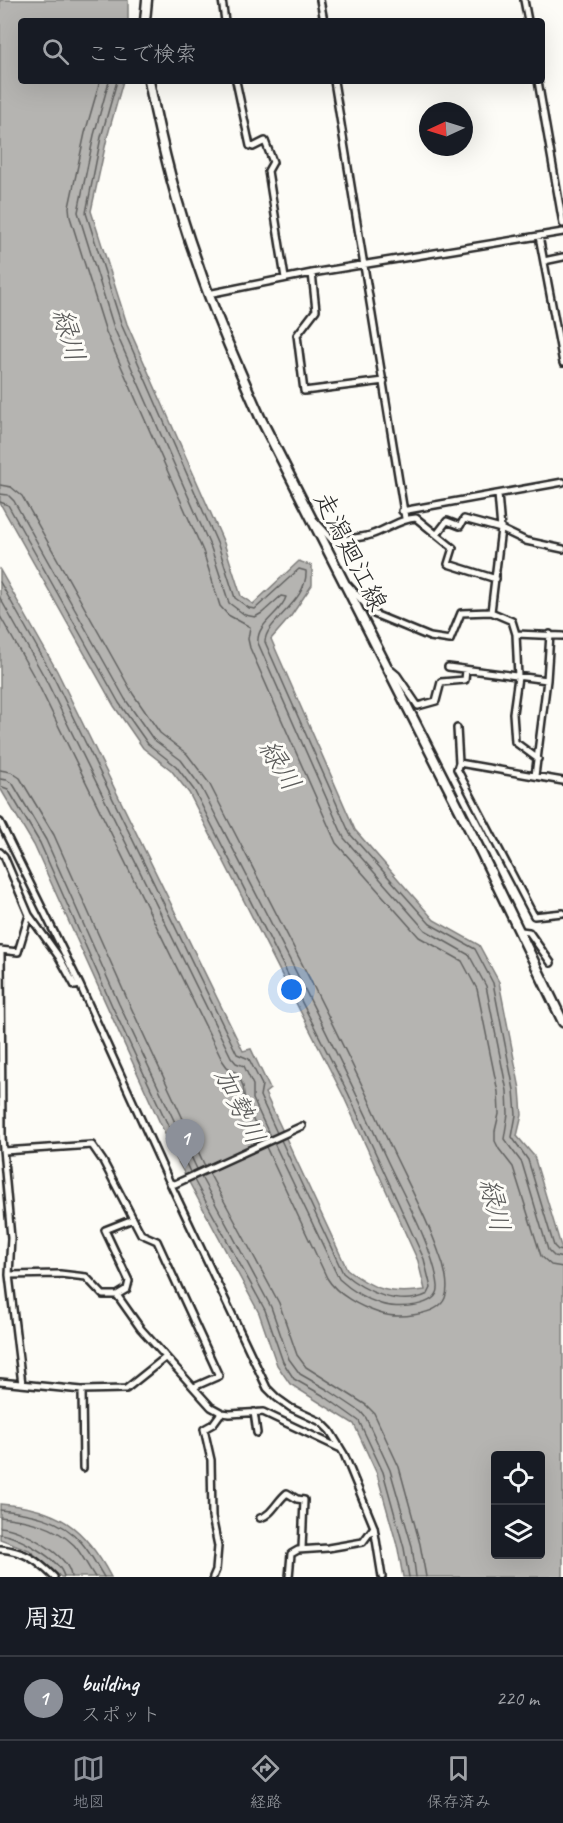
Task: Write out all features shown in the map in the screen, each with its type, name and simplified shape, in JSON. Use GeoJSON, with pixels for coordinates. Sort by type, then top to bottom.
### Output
{"type":"FeatureCollection","features":[{"type":"Feature","properties":{"kind":"main road"},"geometry":{"type":"LineString","coordinates":[[145,18],[147,0]]}},
{"type":"Feature","properties":{"kind":"main road","name":"走潟廻江線"},"geometry":{"type":"LineString","coordinates":[[151,84],[163,148],[177,201],[208,294],[260,417],[521,931],[563,1022]]}},
{"type":"Feature","properties":{"kind":"street"},"geometry":{"type":"LineString","coordinates":[[222,0],[225,18]]}},
{"type":"Feature","properties":{"kind":"street"},"geometry":{"type":"LineString","coordinates":[[320,0],[323,18]]}},
{"type":"Feature","properties":{"kind":"street"},"geometry":{"type":"LineString","coordinates":[[524,0],[527,18]]}},
{"type":"Feature","properties":{"kind":"street"},"geometry":{"type":"LineString","coordinates":[[237,84],[250,146],[253,147],[265,141],[273,162],[268,171],[285,278]]}},
{"type":"Feature","properties":{"kind":"street"},"geometry":{"type":"LineString","coordinates":[[334,84],[384,381],[402,511],[405,518]]}},
{"type":"Feature","properties":{"kind":"street"},"geometry":{"type":"LineString","coordinates":[[539,84],[563,224]]}},
{"type":"Feature","properties":{"kind":"street"},"geometry":{"type":"LineString","coordinates":[[208,294],[312,273],[563,231]]}},
{"type":"Feature","properties":{"kind":"street"},"geometry":{"type":"LineString","coordinates":[[539,236],[563,363]]}},
{"type":"Feature","properties":{"kind":"street"},"geometry":{"type":"LineString","coordinates":[[544,261],[563,257]]}},
{"type":"Feature","properties":{"kind":"street"},"geometry":{"type":"LineString","coordinates":[[312,273],[316,310],[297,335],[304,391],[384,381]]}},
{"type":"Feature","properties":{"kind":"street"},"geometry":{"type":"LineString","coordinates":[[402,511],[563,482]]}},
{"type":"Feature","properties":{"kind":"street"},"geometry":{"type":"LineString","coordinates":[[491,612],[501,529],[498,494]]}},
{"type":"Feature","properties":{"kind":"street"},"geometry":{"type":"LineString","coordinates":[[308,513],[334,542],[367,536],[405,518],[416,518],[453,548],[448,564],[496,579]]}},
{"type":"Feature","properties":{"kind":"street"},"geometry":{"type":"LineString","coordinates":[[436,534],[447,521],[460,526],[464,519],[501,529],[526,541],[563,549]]}},
{"type":"Feature","properties":{"kind":"street"},"geometry":{"type":"LineString","coordinates":[[340,575],[374,614],[430,637],[450,640],[461,613],[491,612],[512,621],[516,634],[518,675],[513,713],[515,742],[538,759]]}},
{"type":"Feature","properties":{"kind":"street"},"geometry":{"type":"LineString","coordinates":[[516,634],[563,636]]}},
{"type":"Feature","properties":{"kind":"street"},"geometry":{"type":"LineString","coordinates":[[535,776],[547,680],[550,634]]}},
{"type":"Feature","properties":{"kind":"street"},"geometry":{"type":"LineString","coordinates":[[387,667],[397,675],[418,706],[436,701],[441,682],[465,680],[466,670]]}},
{"type":"Feature","properties":{"kind":"street"},"geometry":{"type":"LineString","coordinates":[[448,667],[547,680]]}},
{"type":"Feature","properties":{"kind":"street"},"geometry":{"type":"LineString","coordinates":[[458,728],[459,763],[457,769],[534,916],[563,913]]}},
{"type":"Feature","properties":{"kind":"street"},"geometry":{"type":"LineString","coordinates":[[459,763],[563,781]]}},
{"type":"Feature","properties":{"kind":"street"},"geometry":{"type":"LineString","coordinates":[[0,822],[80,985],[267,1388],[291,1408],[321,1422],[330,1431],[344,1454],[374,1527],[382,1577]]}},
{"type":"Feature","properties":{"kind":"street"},"geometry":{"type":"LineString","coordinates":[[0,852],[29,915],[59,957],[75,986],[80,985]]}},
{"type":"Feature","properties":{"kind":"street"},"geometry":{"type":"LineString","coordinates":[[22,1384],[9,1275],[11,1238],[1,1138],[1,950],[18,952],[29,915]]}},
{"type":"Feature","properties":{"kind":"street"},"geometry":{"type":"LineString","coordinates":[[521,931],[528,932],[551,963]]}},
{"type":"Feature","properties":{"kind":"street"},"geometry":{"type":"LineString","coordinates":[[172,1184],[302,1126]]}},
{"type":"Feature","properties":{"kind":"street"},"geometry":{"type":"LineString","coordinates":[[4,1151],[92,1145],[103,1161],[141,1234],[157,1241],[219,1376],[194,1388]]}},
{"type":"Feature","properties":{"kind":"street"},"geometry":{"type":"LineString","coordinates":[[9,1275],[60,1274],[86,1277],[103,1295],[117,1295],[127,1289],[129,1281],[105,1230],[133,1219]]}},
{"type":"Feature","properties":{"kind":"street"},"geometry":{"type":"LineString","coordinates":[[117,1295],[211,1407],[221,1413],[230,1414],[263,1412],[339,1448]]}},
{"type":"Feature","properties":{"kind":"street"},"geometry":{"type":"LineString","coordinates":[[0,1382],[82,1390],[126,1389],[166,1356]]}},
{"type":"Feature","properties":{"kind":"street"},"geometry":{"type":"LineString","coordinates":[[82,1390],[83,1468]]}},
{"type":"Feature","properties":{"kind":"street"},"geometry":{"type":"LineString","coordinates":[[213,1577],[218,1546],[212,1517],[211,1460],[204,1429],[213,1424],[221,1413]]}},
{"type":"Feature","properties":{"kind":"street"},"geometry":{"type":"LineString","coordinates":[[255,1414],[257,1433]]}},
{"type":"Feature","properties":{"kind":"street"},"geometry":{"type":"LineString","coordinates":[[260,1518],[272,1511],[278,1500],[287,1493],[304,1500],[302,1550]]}},
{"type":"Feature","properties":{"kind":"street"},"geometry":{"type":"LineString","coordinates":[[289,1577],[291,1554],[302,1550],[363,1542],[374,1527]]}},
{"type":"Feature","properties":{"kind":"street"},"geometry":{"type":"LineString","coordinates":[[0,1549],[16,1550],[27,1554],[54,1577]]}},
{"type":"Feature","properties":{"kind":"water"},"geometry":{"type":"Polygon","coordinates":[[[0,0],[128,0],[128,18],[18,18],[18,84],[122,84],[107,138],[91,211],[127,324],[224,543],[241,596],[253,604],[299,561],[312,566],[312,585],[291,616],[271,639],[355,830],[434,920],[479,945],[499,982],[520,1089],[522,1115],[517,1136],[534,1156],[563,1253],[563,1577],[403,1577],[398,1549],[377,1474],[354,1424],[290,1384],[277,1365],[259,1313],[175,1156],[34,845],[0,788],[0,570],[57,671],[243,1051],[251,1049],[270,1089],[265,1093],[347,1269],[365,1282],[383,1289],[402,1292],[425,1290],[418,1261],[343,1095],[189,793],[171,770],[143,748],[114,706],[0,503],[0,0]]]}},
{"type":"Feature","properties":{"kind":"water"},"geometry":{"type":"Polygon","coordinates":[[[0,1504],[38,1510],[67,1523],[90,1545],[111,1577],[61,1577],[29,1550],[0,1539],[0,1504]]]}},
{"type":"Feature","properties":{"kind":"place","name":"building"},"geometry":{"type":"Point","coordinates":[185,1169]}},
{"type":"Feature","properties":{"kind":"water label","name":"緑川"},"geometry":{"type":"Point","coordinates":[69,335]}},
{"type":"Feature","properties":{"kind":"water label","name":"緑川"},"geometry":{"type":"Point","coordinates":[280,765]}},
{"type":"Feature","properties":{"kind":"water label","name":"加勢川"},"geometry":{"type":"Point","coordinates":[240,1106]}},
{"type":"Feature","properties":{"kind":"water label","name":"緑川"},"geometry":{"type":"Point","coordinates":[495,1205]}}]}
